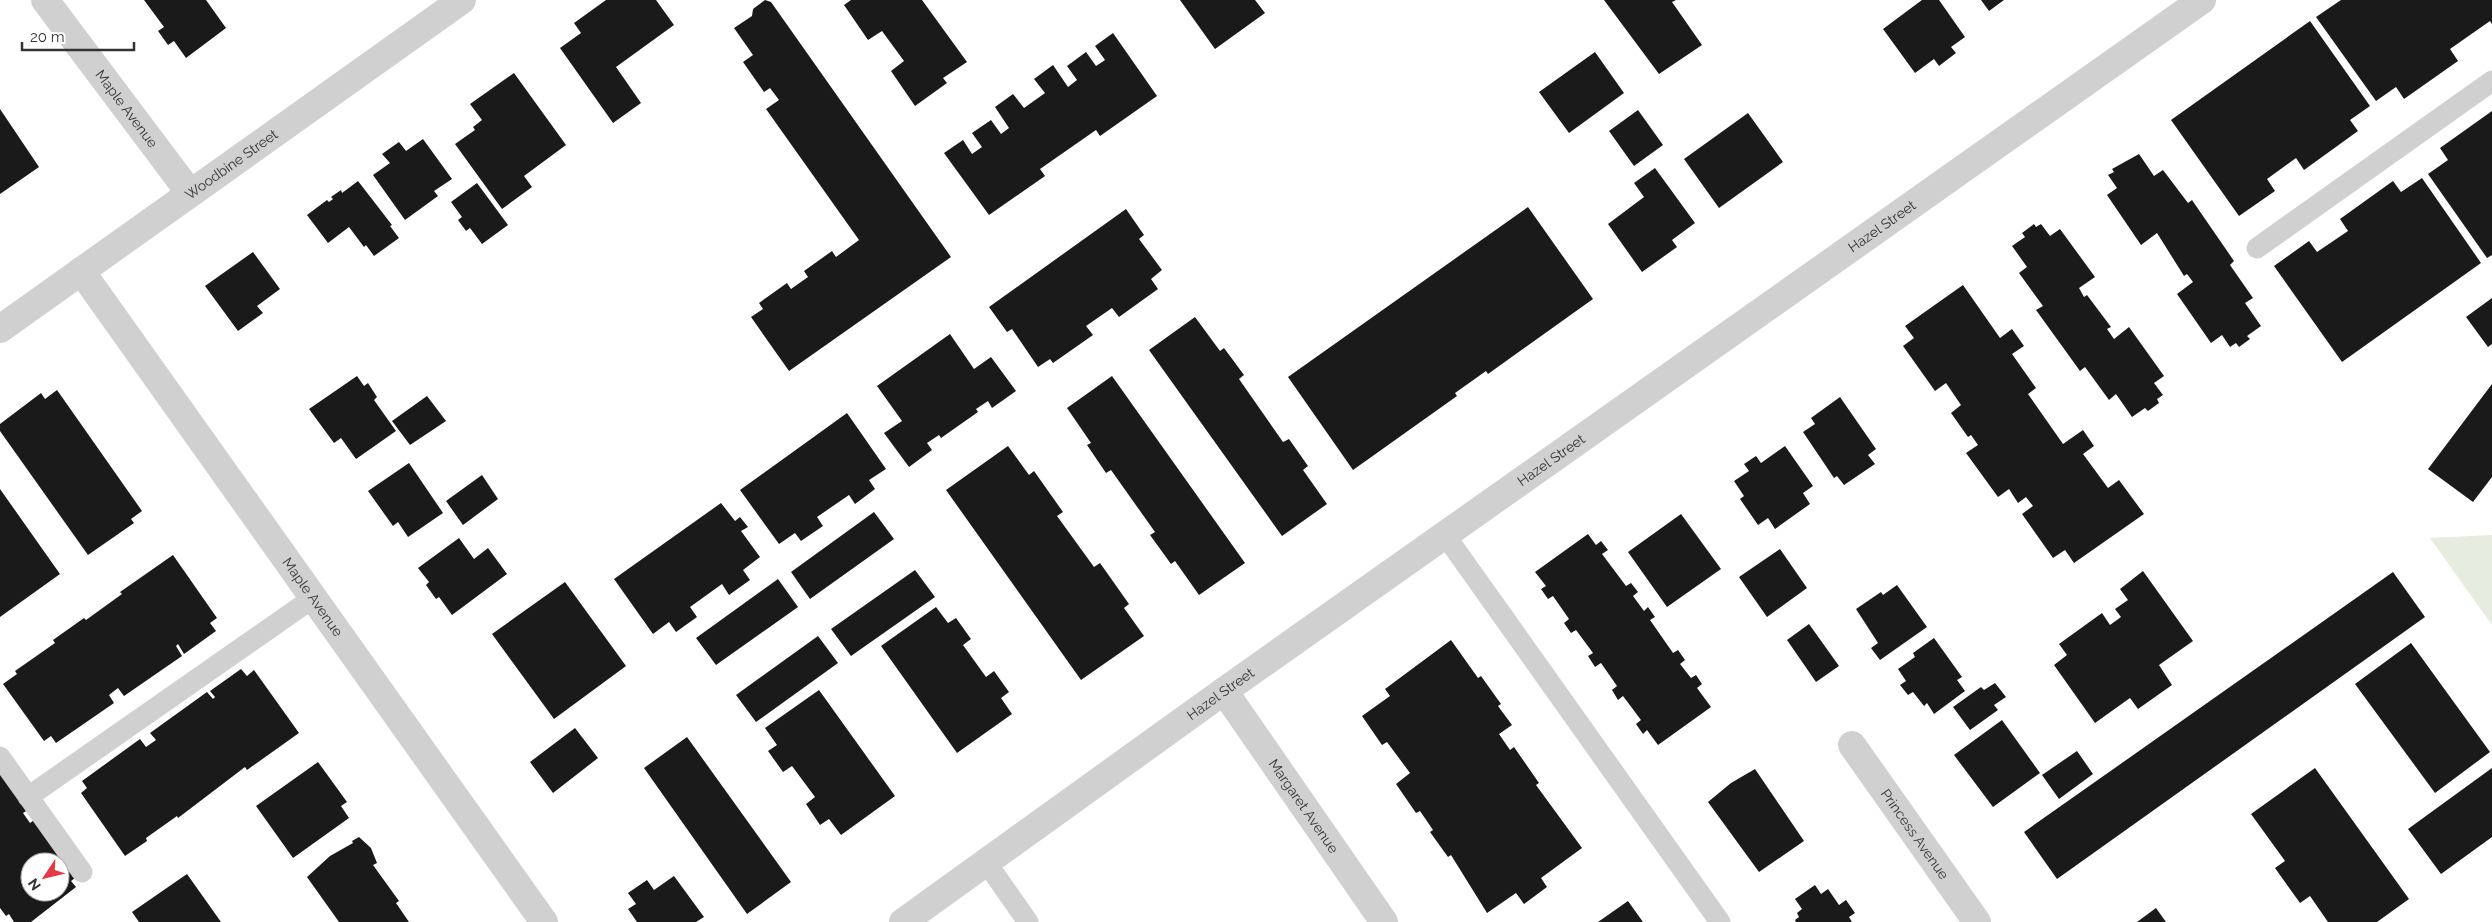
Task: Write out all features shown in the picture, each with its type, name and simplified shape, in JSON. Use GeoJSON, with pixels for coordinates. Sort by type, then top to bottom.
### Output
{"type":"FeatureCollection","features":[{"type":"Feature","properties":{"kind":"street","name":"Maple Avenue"},"geometry":{"type":"LineString","coordinates":[[45,0],[190,194]]}},
{"type":"Feature","properties":{"kind":"street","name":"Woodbine Street"},"geometry":{"type":"LineString","coordinates":[[0,329],[462,0]]}},
{"type":"Feature","properties":{"kind":"street","name":"Hazel Street"},"geometry":{"type":"LineString","coordinates":[[903,922],[1224,691],[2202,0]]}},
{"type":"Feature","properties":{"kind":"street","name":"Maple Avenue"},"geometry":{"type":"LineString","coordinates":[[81,271],[544,922]]}},
{"type":"Feature","properties":{"kind":"street","name":"Margaret Avenue"},"geometry":{"type":"LineString","coordinates":[[1224,691],[1384,922]]}},
{"type":"Feature","properties":{"kind":"street","name":"Princess Avenue"},"geometry":{"type":"LineString","coordinates":[[1852,745],[1977,922]]}},
{"type":"Feature","properties":{"kind":"lane"},"geometry":{"type":"LineString","coordinates":[[2257,248],[2492,81]]}},
{"type":"Feature","properties":{"kind":"lane"},"geometry":{"type":"LineString","coordinates":[[1445,535],[1720,922]]}},
{"type":"Feature","properties":{"kind":"lane"},"geometry":{"type":"LineString","coordinates":[[28,797],[313,598]]}},
{"type":"Feature","properties":{"kind":"lane"},"geometry":{"type":"LineString","coordinates":[[0,757],[82,872]]}},
{"type":"Feature","properties":{"kind":"lane"},"geometry":{"type":"LineString","coordinates":[[986,862],[1028,922]]}},
{"type":"Feature","properties":{"kind":"shaded area"},"geometry":{"type":"Polygon","coordinates":[[[2492,535],[2492,625],[2430,538],[2492,535]]]}},
{"type":"Feature","properties":{"kind":"building"},"geometry":{"type":"Polygon","coordinates":[[[144,0],[206,0],[226,28],[186,58],[174,41],[168,45],[158,31],[164,27],[144,0]]]}},
{"type":"Feature","properties":{"kind":"building"},"geometry":{"type":"Polygon","coordinates":[[[606,0],[656,0],[674,25],[616,67],[641,103],[613,123],[560,48],[581,33],[574,23],[606,0]]]}},
{"type":"Feature","properties":{"kind":"building"},"geometry":{"type":"Polygon","coordinates":[[[765,0],[771,2],[951,257],[789,371],[751,317],[763,309],[759,303],[787,283],[791,289],[808,277],[804,271],[832,251],[836,257],[859,240],[766,109],[779,100],[770,88],[764,92],[743,62],[753,55],[734,28],[752,16],[753,9],[765,0]]]}},
{"type":"Feature","properties":{"kind":"building"},"geometry":{"type":"Polygon","coordinates":[[[851,0],[922,0],[967,62],[943,78],[947,83],[915,106],[891,71],[904,61],[882,31],[868,40],[844,5],[851,0]]]}},
{"type":"Feature","properties":{"kind":"building"},"geometry":{"type":"Polygon","coordinates":[[[1180,0],[1255,0],[1265,13],[1215,49],[1180,0]]]}},
{"type":"Feature","properties":{"kind":"building"},"geometry":{"type":"Polygon","coordinates":[[[1604,0],[1676,0],[1672,2],[1702,45],[1659,74],[1604,0]]]}},
{"type":"Feature","properties":{"kind":"building"},"geometry":{"type":"Polygon","coordinates":[[[1922,0],[1939,0],[1965,37],[1951,47],[1956,53],[1939,66],[1934,59],[1915,73],[1883,29],[1922,0]]]}},
{"type":"Feature","properties":{"kind":"building"},"geometry":{"type":"Polygon","coordinates":[[[1981,0],[2004,0],[1989,11],[1981,0]]]}},
{"type":"Feature","properties":{"kind":"building"},"geometry":{"type":"Polygon","coordinates":[[[2341,0],[2492,0],[2492,24],[2490,21],[2450,49],[2458,61],[2404,99],[2396,87],[2376,101],[2316,17],[2341,0]]]}},
{"type":"Feature","properties":{"kind":"building"},"geometry":{"type":"Polygon","coordinates":[[[2310,21],[2370,106],[2350,120],[2358,131],[2304,170],[2296,158],[2267,179],[2275,191],[2239,216],[2171,120],[2310,21]]]}},
{"type":"Feature","properties":{"kind":"building"},"geometry":{"type":"Polygon","coordinates":[[[1113,33],[1157,96],[1100,136],[1096,130],[1040,169],[1045,176],[989,215],[944,153],[963,140],[972,154],[982,147],[972,133],[991,120],[1001,134],[1009,128],[995,107],[1013,94],[1024,108],[1045,93],[1034,79],[1053,65],[1068,87],[1077,80],[1067,66],[1086,52],[1096,66],[1105,60],[1095,46],[1113,33]]]}},
{"type":"Feature","properties":{"kind":"building"},"geometry":{"type":"Polygon","coordinates":[[[1595,52],[1624,93],[1569,133],[1539,92],[1595,52]]]}},
{"type":"Feature","properties":{"kind":"building"},"geometry":{"type":"Polygon","coordinates":[[[514,73],[566,145],[524,176],[532,187],[502,209],[455,144],[475,130],[473,127],[482,120],[470,104],[514,73]]]}},
{"type":"Feature","properties":{"kind":"building"},"geometry":{"type":"Polygon","coordinates":[[[0,109],[39,167],[0,194],[0,109]]]}},
{"type":"Feature","properties":{"kind":"building"},"geometry":{"type":"Polygon","coordinates":[[[1638,110],[1663,145],[1634,166],[1609,131],[1638,110]]]}},
{"type":"Feature","properties":{"kind":"building"},"geometry":{"type":"Polygon","coordinates":[[[2492,111],[2492,255],[2487,258],[2428,174],[2448,160],[2440,148],[2492,111]]]}},
{"type":"Feature","properties":{"kind":"building"},"geometry":{"type":"Polygon","coordinates":[[[1748,113],[1783,162],[1719,208],[1684,159],[1748,113]]]}},
{"type":"Feature","properties":{"kind":"building"},"geometry":{"type":"Polygon","coordinates":[[[423,139],[452,179],[434,191],[438,196],[405,220],[373,175],[390,163],[382,154],[399,142],[406,151],[423,139]]]}},
{"type":"Feature","properties":{"kind":"building"},"geometry":{"type":"Polygon","coordinates":[[[2139,154],[2154,176],[2163,170],[2188,203],[2192,200],[2234,261],[2230,265],[2253,298],[2245,303],[2261,326],[2247,336],[2250,339],[2239,347],[2236,343],[2230,347],[2222,335],[2211,343],[2177,294],[2193,282],[2187,274],[2184,276],[2157,233],[2141,245],[2107,195],[2117,188],[2108,175],[2114,172],[2112,169],[2139,154]]]}},
{"type":"Feature","properties":{"kind":"building"},"geometry":{"type":"Polygon","coordinates":[[[1655,168],[1695,223],[1672,240],[1677,247],[1642,272],[1608,224],[1644,197],[1634,183],[1655,168]]]}},
{"type":"Feature","properties":{"kind":"building"},"geometry":{"type":"Polygon","coordinates":[[[2422,178],[2481,263],[2342,362],[2274,266],[2309,241],[2317,252],[2348,231],[2340,219],[2393,181],[2401,192],[2422,178]]]}},
{"type":"Feature","properties":{"kind":"building"},"geometry":{"type":"Polygon","coordinates":[[[358,181],[392,225],[390,226],[399,238],[374,256],[366,245],[364,247],[349,227],[328,243],[307,215],[327,200],[329,202],[333,199],[331,197],[341,190],[342,193],[358,181]]]}},
{"type":"Feature","properties":{"kind":"building"},"geometry":{"type":"Polygon","coordinates":[[[477,183],[508,225],[482,244],[470,228],[466,231],[458,220],[462,217],[451,202],[477,183]]]}},
{"type":"Feature","properties":{"kind":"building"},"geometry":{"type":"Polygon","coordinates":[[[1528,207],[1593,299],[1488,374],[1486,371],[1455,393],[1457,396],[1353,470],[1288,377],[1528,207]]]}},
{"type":"Feature","properties":{"kind":"building"},"geometry":{"type":"Polygon","coordinates":[[[1126,209],[1144,235],[1139,239],[1162,270],[1151,279],[1158,289],[1119,317],[1112,308],[1086,326],[1093,335],[1053,363],[1050,359],[1038,367],[1012,329],[1007,332],[989,307],[1126,209]]]}},
{"type":"Feature","properties":{"kind":"building"},"geometry":{"type":"Polygon","coordinates":[[[2034,224],[2036,227],[2041,224],[2050,236],[2060,229],[2095,277],[2079,288],[2084,297],[2087,295],[2111,327],[2107,329],[2114,339],[2129,327],[2164,376],[2154,383],[2163,395],[2157,399],[2159,403],[2148,411],[2145,408],[2132,417],[2116,394],[2109,400],[2085,367],[2080,371],[2036,310],[2043,306],[2019,273],[2027,267],[2012,246],[2025,237],[2022,233],[2034,224]]]}},
{"type":"Feature","properties":{"kind":"building"},"geometry":{"type":"Polygon","coordinates":[[[253,252],[280,289],[257,306],[263,313],[238,331],[205,286],[253,252]]]}},
{"type":"Feature","properties":{"kind":"building"},"geometry":{"type":"Polygon","coordinates":[[[1963,285],[2000,338],[2012,329],[2024,346],[2012,354],[2036,388],[2028,394],[2063,444],[2083,430],[2094,446],[2083,454],[2108,488],[2119,480],[2144,514],[2074,563],[2065,550],[2053,558],[2022,514],[2033,506],[2026,497],[2018,503],[2009,489],[1998,497],[1966,453],[1978,445],[1971,435],[1968,437],[1951,413],[1961,405],[1946,383],[1935,391],[1903,346],[1914,338],[1905,326],[1963,285]]]}},
{"type":"Feature","properties":{"kind":"building"},"geometry":{"type":"Polygon","coordinates":[[[2492,298],[2492,344],[2488,347],[2466,317],[2492,298]]]}},
{"type":"Feature","properties":{"kind":"building"},"geometry":{"type":"Polygon","coordinates":[[[1195,317],[1220,351],[1224,348],[1244,375],[1239,379],[1283,442],[1289,439],[1308,466],[1303,470],[1327,504],[1282,536],[1149,350],[1195,317]]]}},
{"type":"Feature","properties":{"kind":"building"},"geometry":{"type":"Polygon","coordinates":[[[950,334],[974,369],[991,357],[1016,391],[992,408],[988,401],[976,409],[978,412],[941,438],[939,435],[927,443],[932,450],[909,467],[884,433],[902,421],[877,386],[950,334]]]}},
{"type":"Feature","properties":{"kind":"building"},"geometry":{"type":"Polygon","coordinates":[[[357,376],[364,386],[368,383],[377,397],[374,400],[396,431],[356,459],[341,438],[334,443],[309,409],[357,376]]]}},
{"type":"Feature","properties":{"kind":"building"},"geometry":{"type":"Polygon","coordinates":[[[1112,376],[1245,563],[1199,595],[1175,561],[1171,564],[1150,535],[1155,532],[1111,470],[1106,473],[1087,445],[1091,443],[1067,408],[1112,376]]]}},
{"type":"Feature","properties":{"kind":"building"},"geometry":{"type":"Polygon","coordinates":[[[2492,384],[2492,477],[2473,502],[2428,469],[2492,384]]]}},
{"type":"Feature","properties":{"kind":"building"},"geometry":{"type":"Polygon","coordinates":[[[57,390],[142,511],[131,519],[134,523],[88,555],[0,431],[0,424],[41,393],[45,399],[57,390]]]}},
{"type":"Feature","properties":{"kind":"building"},"geometry":{"type":"Polygon","coordinates":[[[427,396],[446,421],[410,445],[392,421],[427,396]]]}},
{"type":"Feature","properties":{"kind":"building"},"geometry":{"type":"Polygon","coordinates":[[[1840,397],[1876,449],[1868,455],[1875,464],[1844,485],[1837,476],[1834,478],[1803,432],[1815,424],[1811,418],[1840,397]]]}},
{"type":"Feature","properties":{"kind":"building"},"geometry":{"type":"Polygon","coordinates":[[[847,413],[886,469],[869,480],[875,489],[855,504],[849,495],[817,517],[823,526],[801,541],[795,533],[779,544],[740,490],[847,413]]]}},
{"type":"Feature","properties":{"kind":"building"},"geometry":{"type":"Polygon","coordinates":[[[1008,446],[1029,475],[1034,471],[1063,512],[1057,516],[1094,567],[1100,563],[1129,604],[1124,608],[1144,636],[1081,680],[946,490],[1008,446]]]}},
{"type":"Feature","properties":{"kind":"building"},"geometry":{"type":"Polygon","coordinates":[[[1785,446],[1813,486],[1803,493],[1810,504],[1775,529],[1768,518],[1758,525],[1740,499],[1744,496],[1734,481],[1749,471],[1744,464],[1756,456],[1761,463],[1785,446]]]}},
{"type":"Feature","properties":{"kind":"building"},"geometry":{"type":"Polygon","coordinates":[[[409,463],[443,513],[408,537],[398,522],[393,526],[368,491],[409,463]]]}},
{"type":"Feature","properties":{"kind":"building"},"geometry":{"type":"Polygon","coordinates":[[[482,475],[498,499],[463,525],[446,501],[482,475]]]}},
{"type":"Feature","properties":{"kind":"building"},"geometry":{"type":"Polygon","coordinates":[[[0,489],[60,574],[0,617],[0,489]]]}},
{"type":"Feature","properties":{"kind":"building"},"geometry":{"type":"Polygon","coordinates":[[[721,503],[735,521],[740,517],[748,527],[741,531],[760,557],[743,570],[750,580],[729,595],[722,584],[690,607],[697,617],[676,632],[669,622],[653,634],[614,579],[721,503]]]}},
{"type":"Feature","properties":{"kind":"building"},"geometry":{"type":"Polygon","coordinates":[[[874,512],[894,539],[810,599],[791,572],[874,512]]]}},
{"type":"Feature","properties":{"kind":"building"},"geometry":{"type":"Polygon","coordinates":[[[1681,514],[1721,569],[1667,607],[1628,552],[1681,514]]]}},
{"type":"Feature","properties":{"kind":"building"},"geometry":{"type":"Polygon","coordinates":[[[1588,534],[1596,545],[1601,541],[1608,550],[1602,554],[1626,586],[1631,583],[1638,592],[1633,596],[1644,611],[1648,607],[1655,617],[1650,620],[1673,653],[1678,650],[1685,660],[1680,664],[1691,678],[1696,675],[1702,684],[1697,688],[1711,707],[1658,745],[1647,730],[1643,734],[1636,724],[1641,720],[1623,696],[1618,700],[1612,690],[1617,686],[1601,663],[1595,667],[1588,656],[1593,653],[1576,630],[1571,633],[1564,623],[1569,619],[1553,596],[1548,599],[1541,589],[1546,586],[1535,572],[1588,534]]]}},
{"type":"Feature","properties":{"kind":"building"},"geometry":{"type":"Polygon","coordinates":[[[459,538],[474,559],[488,548],[507,574],[452,615],[439,597],[436,599],[426,585],[429,582],[418,568],[459,538]]]}},
{"type":"Feature","properties":{"kind":"building"},"geometry":{"type":"Polygon","coordinates":[[[1780,549],[1807,588],[1767,617],[1739,577],[1780,549]]]}},
{"type":"Feature","properties":{"kind":"building"},"geometry":{"type":"Polygon","coordinates":[[[173,555],[217,618],[210,623],[216,631],[184,654],[178,644],[176,646],[182,656],[124,696],[118,688],[109,695],[114,703],[56,743],[51,736],[44,741],[3,684],[17,674],[15,671],[55,643],[53,640],[84,618],[86,620],[122,594],[120,592],[173,555]]]}},
{"type":"Feature","properties":{"kind":"building"},"geometry":{"type":"Polygon","coordinates":[[[915,570],[935,597],[851,656],[831,629],[915,570]]]}},
{"type":"Feature","properties":{"kind":"building"},"geometry":{"type":"Polygon","coordinates":[[[2143,571],[2193,641],[2159,665],[2172,685],[2138,709],[2130,698],[2095,723],[2054,665],[2067,655],[2059,644],[2102,613],[2110,625],[2121,617],[2115,609],[2128,600],[2120,589],[2143,571]]]}},
{"type":"Feature","properties":{"kind":"building"},"geometry":{"type":"Polygon","coordinates":[[[2393,572],[2425,617],[2057,879],[2024,832],[2393,572]]]}},
{"type":"Feature","properties":{"kind":"building"},"geometry":{"type":"Polygon","coordinates":[[[778,579],[798,607],[716,665],[696,638],[778,579]]]}},
{"type":"Feature","properties":{"kind":"building"},"geometry":{"type":"Polygon","coordinates":[[[565,582],[626,666],[554,719],[492,634],[565,582]]]}},
{"type":"Feature","properties":{"kind":"building"},"geometry":{"type":"Polygon","coordinates":[[[1897,585],[1927,627],[1880,660],[1871,648],[1878,643],[1856,609],[1881,592],[1883,595],[1897,585]]]}},
{"type":"Feature","properties":{"kind":"building"},"geometry":{"type":"Polygon","coordinates":[[[936,607],[948,623],[956,618],[971,639],[963,645],[986,677],[994,671],[1009,692],[1001,698],[1012,714],[957,753],[881,646],[936,607]]]}},
{"type":"Feature","properties":{"kind":"building"},"geometry":{"type":"Polygon","coordinates":[[[1809,624],[1839,666],[1816,682],[1787,640],[1809,624]]]}},
{"type":"Feature","properties":{"kind":"building"},"geometry":{"type":"Polygon","coordinates":[[[818,636],[838,663],[756,722],[736,695],[818,636]]]}},
{"type":"Feature","properties":{"kind":"building"},"geometry":{"type":"Polygon","coordinates":[[[1934,638],[1962,677],[1957,680],[1965,691],[1934,714],[1927,703],[1924,706],[1913,692],[1908,695],[1900,685],[1906,681],[1898,669],[1915,657],[1913,653],[1934,638]]]}},
{"type":"Feature","properties":{"kind":"building"},"geometry":{"type":"Polygon","coordinates":[[[1451,640],[1478,678],[1481,676],[1501,704],[1498,706],[1512,725],[1499,734],[1510,750],[1514,747],[1539,783],[1536,785],[1582,848],[1541,878],[1547,887],[1524,904],[1516,893],[1487,913],[1451,855],[1448,857],[1430,832],[1433,830],[1420,811],[1416,813],[1396,784],[1410,773],[1387,742],[1382,745],[1362,716],[1390,696],[1385,689],[1451,640]]]}},
{"type":"Feature","properties":{"kind":"building"},"geometry":{"type":"Polygon","coordinates":[[[2411,643],[2490,752],[2435,793],[2355,684],[2411,643]]]}},
{"type":"Feature","properties":{"kind":"building"},"geometry":{"type":"Polygon","coordinates":[[[241,669],[247,676],[254,670],[299,733],[247,770],[245,767],[178,818],[177,816],[146,838],[147,841],[125,856],[81,793],[87,788],[82,781],[140,739],[146,747],[156,740],[150,733],[207,692],[213,699],[215,697],[210,691],[241,669]]]}},
{"type":"Feature","properties":{"kind":"building"},"geometry":{"type":"Polygon","coordinates":[[[1995,683],[2006,697],[1994,705],[1998,710],[1970,730],[1953,707],[1981,687],[1984,690],[1995,683]]]}},
{"type":"Feature","properties":{"kind":"building"},"geometry":{"type":"Polygon","coordinates":[[[819,690],[895,796],[841,835],[829,819],[820,825],[806,804],[815,797],[792,766],[783,772],[768,751],[777,745],[765,728],[819,690]]]}},
{"type":"Feature","properties":{"kind":"building"},"geometry":{"type":"Polygon","coordinates":[[[2002,720],[2040,773],[1993,807],[1954,755],[2002,720]]]}},
{"type":"Feature","properties":{"kind":"building"},"geometry":{"type":"Polygon","coordinates":[[[575,728],[598,758],[553,793],[530,762],[575,728]]]}},
{"type":"Feature","properties":{"kind":"building"},"geometry":{"type":"Polygon","coordinates":[[[687,737],[791,882],[747,914],[644,768],[687,737]]]}},
{"type":"Feature","properties":{"kind":"building"},"geometry":{"type":"Polygon","coordinates":[[[2077,751],[2093,774],[2059,799],[2042,775],[2077,751]]]}},
{"type":"Feature","properties":{"kind":"building"},"geometry":{"type":"Polygon","coordinates":[[[318,762],[347,802],[341,806],[349,818],[293,858],[256,806],[318,762]]]}},
{"type":"Feature","properties":{"kind":"building"},"geometry":{"type":"Polygon","coordinates":[[[0,765],[31,808],[23,813],[30,823],[37,818],[62,852],[20,852],[20,902],[57,902],[31,922],[14,922],[9,914],[6,916],[0,908],[0,765]]]}},
{"type":"Feature","properties":{"kind":"building"},"geometry":{"type":"Polygon","coordinates":[[[2315,768],[2409,899],[2377,922],[2328,922],[2310,896],[2300,903],[2275,868],[2285,861],[2251,814],[2315,768]]]}},
{"type":"Feature","properties":{"kind":"building"},"geometry":{"type":"Polygon","coordinates":[[[2492,768],[2492,837],[2441,874],[2408,829],[2492,768]]]}},
{"type":"Feature","properties":{"kind":"building"},"geometry":{"type":"Polygon","coordinates":[[[1755,769],[1804,841],[1759,872],[1708,802],[1731,783],[1755,769]]]}},
{"type":"Feature","properties":{"kind":"building"},"geometry":{"type":"Polygon","coordinates":[[[359,837],[371,848],[377,863],[373,865],[399,901],[396,903],[409,922],[339,922],[307,877],[330,856],[353,843],[352,841],[359,837]]]}},
{"type":"Feature","properties":{"kind":"building"},"geometry":{"type":"Polygon","coordinates":[[[70,863],[79,875],[71,881],[76,887],[70,892],[70,863]]]}},
{"type":"Feature","properties":{"kind":"building"},"geometry":{"type":"Polygon","coordinates":[[[187,874],[221,922],[139,922],[132,912],[187,874]]]}},
{"type":"Feature","properties":{"kind":"building"},"geometry":{"type":"Polygon","coordinates":[[[674,876],[704,917],[696,922],[637,922],[628,909],[636,904],[628,893],[647,880],[654,890],[674,876]]]}},
{"type":"Feature","properties":{"kind":"building"},"geometry":{"type":"Polygon","coordinates":[[[1815,885],[1821,894],[1828,889],[1839,905],[1846,900],[1855,913],[1849,917],[1852,922],[1796,922],[1795,920],[1799,917],[1797,913],[1802,909],[1795,899],[1815,885]]]}},
{"type":"Feature","properties":{"kind":"building"},"geometry":{"type":"Polygon","coordinates":[[[1628,901],[1643,922],[1598,922],[1628,901]]]}},
{"type":"Feature","properties":{"kind":"building"},"geometry":{"type":"Polygon","coordinates":[[[2156,908],[2166,922],[2137,922],[2156,908]]]}}]}
